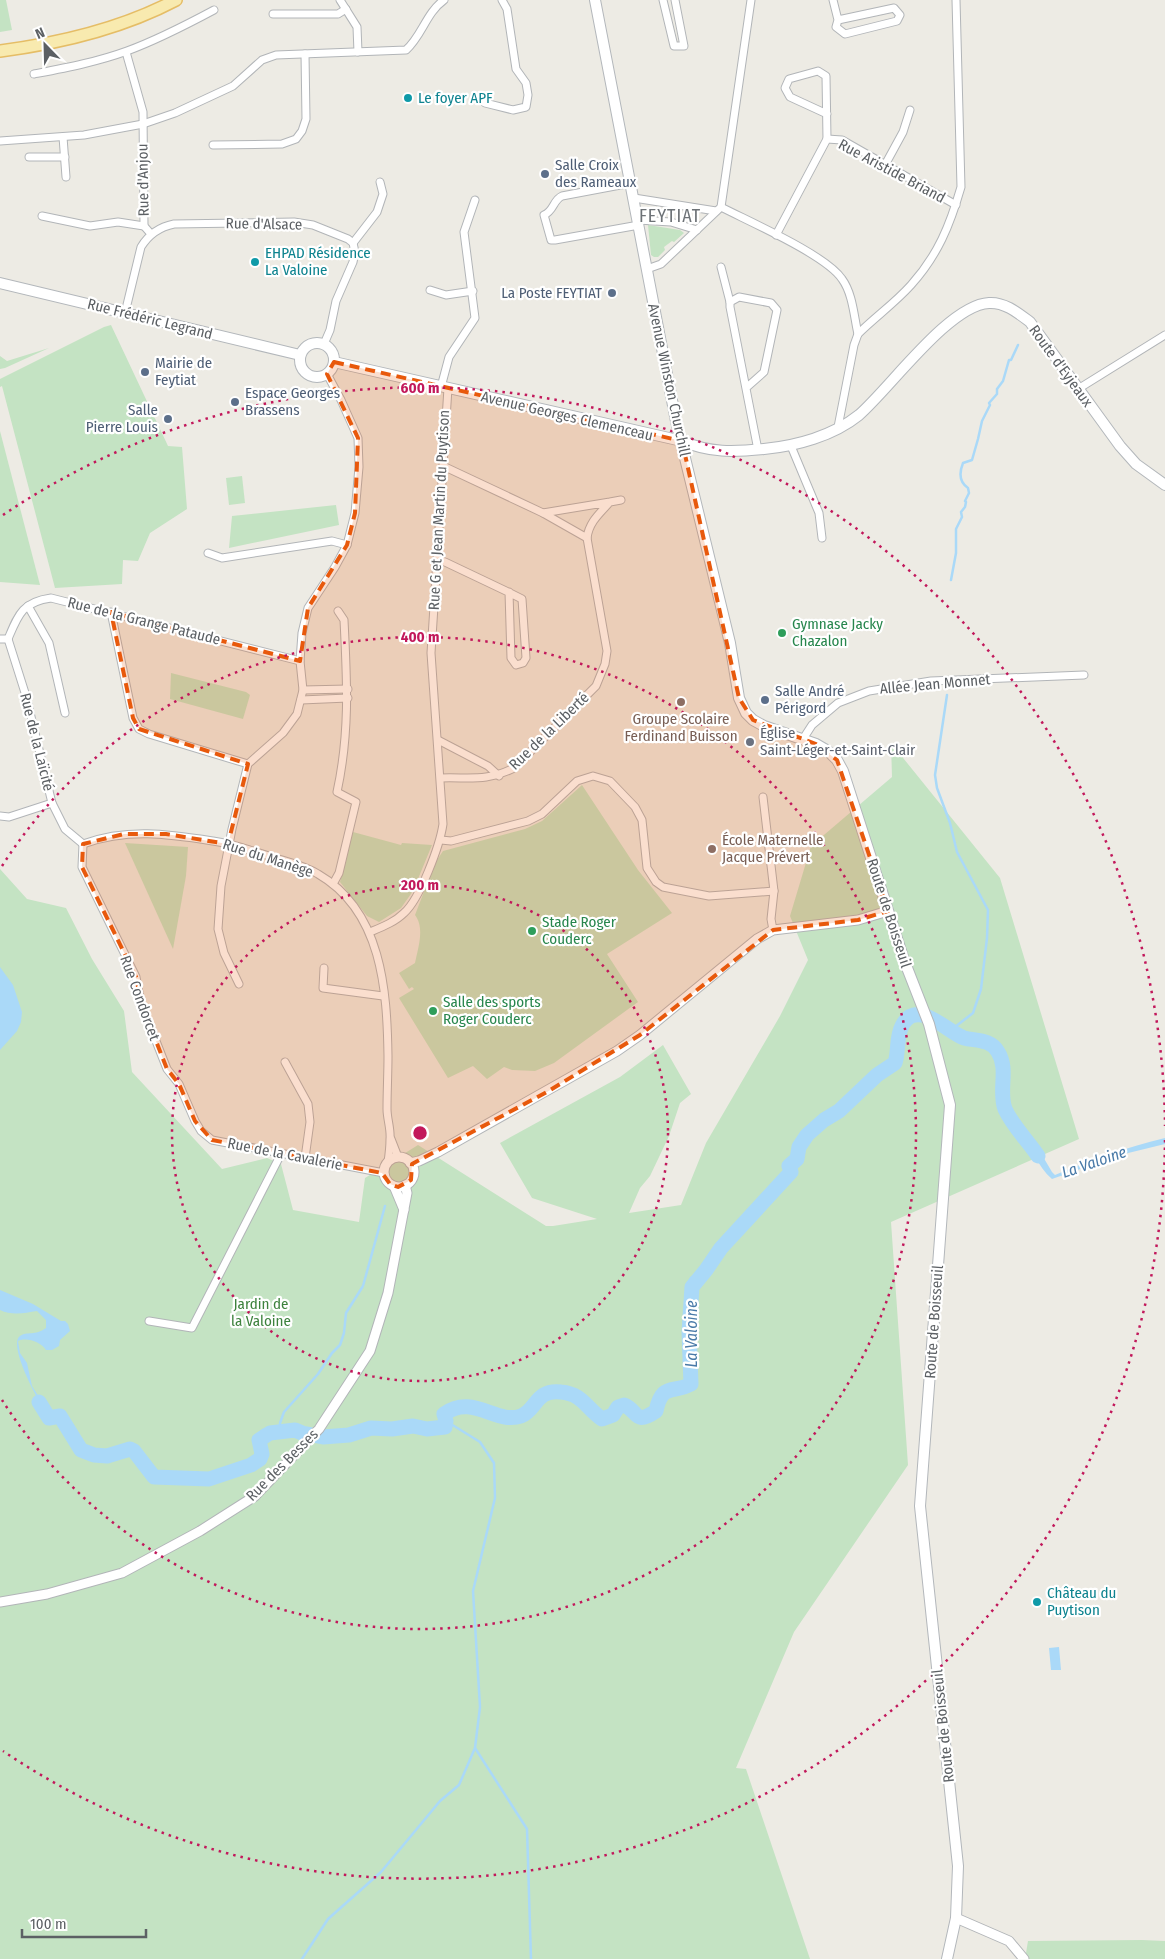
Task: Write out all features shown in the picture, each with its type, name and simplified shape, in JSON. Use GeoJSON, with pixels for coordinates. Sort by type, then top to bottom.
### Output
{"type":"FeatureCollection","features":[{"type":"Feature","properties":{"kind":"main road"},"geometry":{"type":"LineString","coordinates":[[0,51],[60,42],[91,34],[129,22],[176,0]]}},
{"type":"Feature","properties":{"kind":"main road","name":"Avenue Winston Churchill"},"geometry":{"type":"LineString","coordinates":[[595,0],[674,412],[730,643],[739,698],[746,712],[753,720],[764,726],[786,733]]}},
{"type":"Feature","properties":{"kind":"main road","name":"Rue Frédéric Legrand"},"geometry":{"type":"LineString","coordinates":[[0,284],[300,355]]}},
{"type":"Feature","properties":{"kind":"main road","name":"Route d'Eyjeaux"},"geometry":{"type":"LineString","coordinates":[[918,354],[954,318],[971,307],[996,303],[1010,308],[1030,322],[1120,446],[1136,464],[1165,485]]}},
{"type":"Feature","properties":{"kind":"main road"},"geometry":{"type":"LineString","coordinates":[[312,343],[324,344],[332,351],[334,362],[327,374],[318,377],[307,374],[300,366],[300,355],[312,343]]}},
{"type":"Feature","properties":{"kind":"main road","name":"Avenue Georges Clemenceau"},"geometry":{"type":"LineString","coordinates":[[334,362],[682,441],[699,448],[716,451],[758,450],[791,446],[824,435],[857,416],[918,354]]}},
{"type":"Feature","properties":{"kind":"main road","name":"Route de Boisseuil"},"geometry":{"type":"LineString","coordinates":[[786,733],[804,739],[828,751],[837,760],[843,772],[888,912],[929,1024],[950,1105],[920,1506],[958,1866],[956,1918],[947,1959]]}},
{"type":"Feature","properties":{"kind":"street"},"geometry":{"type":"LineString","coordinates":[[340,0],[357,27],[358,52]]}},
{"type":"Feature","properties":{"kind":"street"},"geometry":{"type":"LineString","coordinates":[[0,141],[63,137],[143,124],[175,113],[233,86],[262,60],[276,55],[406,50],[415,42],[428,18],[444,0]]}},
{"type":"Feature","properties":{"kind":"street"},"geometry":{"type":"LineString","coordinates":[[485,103],[513,110],[526,107],[528,95],[526,84],[516,69],[507,9],[502,0]]}},
{"type":"Feature","properties":{"kind":"street"},"geometry":{"type":"LineString","coordinates":[[663,0],[674,46],[684,46],[675,0]]}},
{"type":"Feature","properties":{"kind":"street"},"geometry":{"type":"LineString","coordinates":[[647,268],[661,264],[719,209],[751,0]]}},
{"type":"Feature","properties":{"kind":"street"},"geometry":{"type":"LineString","coordinates":[[833,0],[838,20],[836,28],[845,34],[897,21],[900,15],[894,8],[838,20]]}},
{"type":"Feature","properties":{"kind":"street"},"geometry":{"type":"LineString","coordinates":[[838,427],[854,345],[858,334],[911,285],[941,245],[961,187],[956,0]]}},
{"type":"Feature","properties":{"kind":"street"},"geometry":{"type":"LineString","coordinates":[[272,14],[338,14],[346,9]]}},
{"type":"Feature","properties":{"kind":"street"},"geometry":{"type":"LineString","coordinates":[[34,74],[71,67],[126,52],[173,32],[214,10]]}},
{"type":"Feature","properties":{"kind":"street","name":"Rue d'Anjou"},"geometry":{"type":"LineString","coordinates":[[126,52],[143,112],[144,226],[151,234]]}},
{"type":"Feature","properties":{"kind":"street"},"geometry":{"type":"LineString","coordinates":[[213,145],[282,144],[296,139],[302,131],[306,119],[305,54]]}},
{"type":"Feature","properties":{"kind":"street"},"geometry":{"type":"LineString","coordinates":[[776,235],[827,139],[826,76],[818,72],[789,79],[785,88],[790,96],[826,114]]}},
{"type":"Feature","properties":{"kind":"street"},"geometry":{"type":"LineString","coordinates":[[885,164],[903,132],[910,110]]}},
{"type":"Feature","properties":{"kind":"street"},"geometry":{"type":"LineString","coordinates":[[63,137],[66,176]]}},
{"type":"Feature","properties":{"kind":"street","name":"Rue Aristide Briand"},"geometry":{"type":"LineString","coordinates":[[827,139],[842,140],[956,205]]}},
{"type":"Feature","properties":{"kind":"street"},"geometry":{"type":"LineString","coordinates":[[29,157],[65,156]]}},
{"type":"Feature","properties":{"kind":"street"},"geometry":{"type":"LineString","coordinates":[[324,344],[330,330],[336,301],[353,262],[355,252],[353,243],[377,212],[383,194],[380,182]]}},
{"type":"Feature","properties":{"kind":"street"},"geometry":{"type":"LineString","coordinates":[[631,184],[562,196],[556,200],[549,213],[544,215],[551,240],[638,222],[670,222],[697,230]]}},
{"type":"Feature","properties":{"kind":"street"},"geometry":{"type":"LineString","coordinates":[[634,198],[719,209],[776,235],[824,261],[842,279],[850,298],[858,334]]}},
{"type":"Feature","properties":{"kind":"street","name":"Rue G et Jean Martin du Puytison"},"geometry":{"type":"LineString","coordinates":[[370,932],[389,924],[406,912],[418,893],[441,840],[443,824],[431,653],[443,466],[444,388],[449,357],[475,318],[464,232],[475,200]]}},
{"type":"Feature","properties":{"kind":"street"},"geometry":{"type":"LineString","coordinates":[[42,216],[90,226],[118,222],[144,226]]}},
{"type":"Feature","properties":{"kind":"street","name":"Rue d'Alsace"},"geometry":{"type":"LineString","coordinates":[[151,234],[166,225],[174,224],[294,222],[340,234],[353,243]]}},
{"type":"Feature","properties":{"kind":"street"},"geometry":{"type":"LineString","coordinates":[[125,313],[141,247],[151,234]]}},
{"type":"Feature","properties":{"kind":"street"},"geometry":{"type":"LineString","coordinates":[[721,267],[730,302],[758,450]]}},
{"type":"Feature","properties":{"kind":"street"},"geometry":{"type":"LineString","coordinates":[[430,290],[446,295],[473,291]]}},
{"type":"Feature","properties":{"kind":"street"},"geometry":{"type":"LineString","coordinates":[[730,302],[739,297],[771,304],[777,310],[764,372],[746,388]]}},
{"type":"Feature","properties":{"kind":"street"},"geometry":{"type":"LineString","coordinates":[[1078,388],[1165,335]]}},
{"type":"Feature","properties":{"kind":"street"},"geometry":{"type":"LineString","coordinates":[[239,984],[224,953],[218,929],[221,886],[228,844],[248,764],[283,733],[297,714],[303,690],[300,661],[302,633],[308,608],[347,545],[355,513],[358,438],[327,374]]}},
{"type":"Feature","properties":{"kind":"street"},"geometry":{"type":"LineString","coordinates":[[791,446],[819,513],[822,538]]}},
{"type":"Feature","properties":{"kind":"street"},"geometry":{"type":"LineString","coordinates":[[443,466],[543,513],[587,538],[593,520],[610,502]]}},
{"type":"Feature","properties":{"kind":"street"},"geometry":{"type":"LineString","coordinates":[[543,513],[621,500]]}},
{"type":"Feature","properties":{"kind":"street","name":"Rue de la Liberté"},"geometry":{"type":"LineString","coordinates":[[499,776],[514,768],[589,694],[601,676],[607,651],[587,538]]}},
{"type":"Feature","properties":{"kind":"street"},"geometry":{"type":"LineString","coordinates":[[208,553],[222,558],[332,541],[347,545]]}},
{"type":"Feature","properties":{"kind":"street"},"geometry":{"type":"LineString","coordinates":[[437,560],[445,562],[509,592],[522,599],[526,658],[523,663],[516,665],[511,658],[509,592]]}},
{"type":"Feature","properties":{"kind":"street","name":"Rue de la Grange Pataude"},"geometry":{"type":"LineString","coordinates":[[28,606],[51,598],[300,661]]}},
{"type":"Feature","properties":{"kind":"street"},"geometry":{"type":"LineString","coordinates":[[0,639],[8,639],[22,610],[28,606],[50,643],[65,713]]}},
{"type":"Feature","properties":{"kind":"street"},"geometry":{"type":"LineString","coordinates":[[333,884],[339,873],[356,802],[337,792],[344,759],[348,698],[344,620],[338,611]]}},
{"type":"Feature","properties":{"kind":"street"},"geometry":{"type":"LineString","coordinates":[[111,612],[133,718],[139,729],[149,734],[248,764]]}},
{"type":"Feature","properties":{"kind":"street","name":"Rue de la Laïcité"},"geometry":{"type":"LineString","coordinates":[[8,639],[26,696],[52,803],[65,829],[82,844]]}},
{"type":"Feature","properties":{"kind":"street","name":"Allée Jean Monnet"},"geometry":{"type":"LineString","coordinates":[[804,739],[812,725],[838,703],[869,691],[931,682],[1084,675]]}},
{"type":"Feature","properties":{"kind":"street"},"geometry":{"type":"LineString","coordinates":[[303,690],[348,689]]}},
{"type":"Feature","properties":{"kind":"street"},"geometry":{"type":"LineString","coordinates":[[301,700],[348,698]]}},
{"type":"Feature","properties":{"kind":"street"},"geometry":{"type":"LineString","coordinates":[[438,740],[488,766],[499,776]]}},
{"type":"Feature","properties":{"kind":"street"},"geometry":{"type":"LineString","coordinates":[[440,778],[483,779],[499,776]]}},
{"type":"Feature","properties":{"kind":"street"},"geometry":{"type":"LineString","coordinates":[[441,840],[451,841],[528,821],[542,814],[577,781],[594,776],[610,781],[635,807],[642,820],[647,868],[656,882],[663,887],[709,896],[774,890]]}},
{"type":"Feature","properties":{"kind":"street"},"geometry":{"type":"LineString","coordinates":[[763,797],[774,890],[771,919],[773,930]]}},
{"type":"Feature","properties":{"kind":"street"},"geometry":{"type":"LineString","coordinates":[[0,816],[9,817],[52,803]]}},
{"type":"Feature","properties":{"kind":"street","name":"Rue du Manège"},"geometry":{"type":"LineString","coordinates":[[82,844],[102,837],[124,834],[166,834],[228,844],[303,866],[333,884],[353,904],[370,932],[384,996],[387,1019],[387,1111],[390,1139],[388,1162]]}},
{"type":"Feature","properties":{"kind":"street","name":"Rue Condorcet"},"geometry":{"type":"LineString","coordinates":[[82,844],[82,867],[136,977],[141,1004],[167,1069],[179,1084],[194,1121]]}},
{"type":"Feature","properties":{"kind":"street"},"geometry":{"type":"LineString","coordinates":[[410,1163],[438,1152],[617,1051],[640,1035],[757,939],[773,930],[858,920],[888,912]]}},
{"type":"Feature","properties":{"kind":"street"},"geometry":{"type":"LineString","coordinates":[[324,968],[323,988],[384,996]]}},
{"type":"Feature","properties":{"kind":"street"},"geometry":{"type":"LineString","coordinates":[[285,1062],[308,1104],[310,1122],[305,1158]]}},
{"type":"Feature","properties":{"kind":"street","name":"Rue de la Cavalerie"},"geometry":{"type":"LineString","coordinates":[[194,1121],[201,1131],[212,1140],[384,1173]]}},
{"type":"Feature","properties":{"kind":"street","name":"Rue du Manège"},"geometry":{"type":"LineString","coordinates":[[390,1139],[398,1157]]}},
{"type":"Feature","properties":{"kind":"street"},"geometry":{"type":"LineString","coordinates":[[394,1186],[405,1185],[438,1152]]}},
{"type":"Feature","properties":{"kind":"street"},"geometry":{"type":"LineString","coordinates":[[149,1321],[192,1328],[281,1154]]}},
{"type":"Feature","properties":{"kind":"street"},"geometry":{"type":"LineString","coordinates":[[404,1210],[394,1186],[387,1181],[384,1173],[388,1162],[398,1157],[407,1159],[412,1167],[413,1176]]}},
{"type":"Feature","properties":{"kind":"street","name":"Rue des Besses"},"geometry":{"type":"LineString","coordinates":[[0,1602],[47,1594],[122,1573],[200,1532],[255,1496],[310,1440],[370,1351],[388,1293],[407,1193],[405,1185]]}},
{"type":"Feature","properties":{"kind":"street"},"geometry":{"type":"LineString","coordinates":[[956,1918],[1009,1940],[1024,1959]]}},
{"type":"Feature","properties":{"kind":"highlighted area"},"geometry":{"type":"Polygon","coordinates":[[[334,362],[682,441],[739,698],[753,720],[816,744],[837,760],[888,911],[858,920],[773,930],[640,1035],[547,1092],[412,1164],[411,1180],[398,1187],[390,1184],[382,1173],[212,1140],[195,1121],[179,1084],[167,1069],[141,1003],[136,977],[82,867],[83,844],[124,834],[166,834],[228,844],[248,764],[139,729],[133,718],[111,612],[300,661],[308,608],[347,545],[355,513],[358,438],[327,374],[334,362]]]}},
{"type":"Feature","properties":{"kind":"green space"},"geometry":{"type":"Polygon","coordinates":[[[0,0],[6,0],[12,30],[0,32],[0,0]]]}},
{"type":"Feature","properties":{"kind":"green space"},"geometry":{"type":"Polygon","coordinates":[[[648,225],[680,230],[684,233],[674,242],[672,241],[664,247],[665,250],[658,257],[654,257],[651,255],[648,225]]]}},
{"type":"Feature","properties":{"kind":"green space"},"geometry":{"type":"Polygon","coordinates":[[[111,325],[168,446],[182,447],[187,509],[150,533],[138,561],[123,560],[122,584],[55,588],[2,386],[0,387],[0,379],[111,325]]]}},
{"type":"Feature","properties":{"kind":"green space"},"geometry":{"type":"Polygon","coordinates":[[[49,348],[0,369],[0,356],[7,361],[49,348]]]}},
{"type":"Feature","properties":{"kind":"green space"},"geometry":{"type":"Polygon","coordinates":[[[0,431],[40,585],[0,582],[0,431]]]}},
{"type":"Feature","properties":{"kind":"green space"},"geometry":{"type":"Polygon","coordinates":[[[242,476],[245,503],[229,505],[226,478],[242,476]]]}},
{"type":"Feature","properties":{"kind":"green space"},"geometry":{"type":"Polygon","coordinates":[[[336,505],[339,525],[229,548],[232,516],[336,505]]]}},
{"type":"Feature","properties":{"kind":"green space"},"geometry":{"type":"Polygon","coordinates":[[[171,673],[246,692],[250,695],[243,719],[170,699],[171,673]]]}},
{"type":"Feature","properties":{"kind":"green space","name":"Jardin de la Valoine"},"geometry":{"type":"Polygon","coordinates":[[[891,743],[1000,878],[1079,1139],[891,1222],[908,1465],[794,1632],[736,1768],[746,1769],[810,1959],[0,1959],[0,869],[27,899],[66,908],[92,959],[124,1011],[132,1072],[222,1169],[267,1158],[281,1164],[293,1210],[359,1222],[365,1178],[418,1145],[546,1226],[553,1226],[597,1219],[532,1198],[500,1143],[620,1077],[663,1045],[691,1094],[680,1103],[669,1136],[650,1176],[640,1188],[629,1213],[681,1205],[706,1143],[780,1016],[808,960],[790,916],[811,846],[892,777],[891,743]]]}},
{"type":"Feature","properties":{"kind":"green space","name":"Stade Roger Couderc"},"geometry":{"type":"Polygon","coordinates":[[[582,785],[638,870],[672,913],[607,954],[638,1002],[554,1063],[535,1071],[512,1070],[504,1067],[487,1079],[473,1066],[448,1078],[399,998],[414,989],[412,987],[409,989],[399,973],[415,963],[419,945],[420,926],[415,915],[435,863],[443,851],[525,829],[542,821],[582,785]]]}},
{"type":"Feature","properties":{"kind":"green space"},"geometry":{"type":"Polygon","coordinates":[[[353,832],[401,845],[402,843],[432,845],[413,891],[401,908],[379,922],[367,916],[340,882],[353,832]]]}},
{"type":"Feature","properties":{"kind":"green space"},"geometry":{"type":"Polygon","coordinates":[[[125,843],[188,847],[186,876],[173,949],[125,843]]]}},
{"type":"Feature","properties":{"kind":"green space"},"geometry":{"type":"Polygon","coordinates":[[[1028,1941],[1165,1941],[1165,1959],[1025,1959],[1028,1941]]]}},
{"type":"Feature","properties":{"kind":"water"},"geometry":{"type":"Polygon","coordinates":[[[0,967],[13,985],[22,1012],[21,1022],[17,1031],[0,1050],[0,967]]]}},
{"type":"Feature","properties":{"kind":"water"},"geometry":{"type":"Polygon","coordinates":[[[929,1009],[936,1020],[964,1038],[954,1037],[945,1028],[937,1026],[929,1009]]]}},
{"type":"Feature","properties":{"kind":"water"},"geometry":{"type":"Polygon","coordinates":[[[917,1011],[918,1014],[915,1018],[912,1016],[902,1028],[895,1063],[877,1075],[839,1111],[824,1120],[807,1135],[799,1145],[791,1172],[721,1248],[692,1287],[689,1332],[691,1384],[665,1392],[658,1402],[656,1411],[643,1418],[624,1405],[618,1407],[613,1415],[602,1419],[584,1402],[574,1396],[568,1393],[552,1392],[541,1397],[526,1413],[512,1418],[502,1417],[475,1408],[455,1408],[444,1414],[445,1427],[427,1429],[413,1426],[392,1429],[371,1428],[349,1435],[323,1437],[326,1431],[345,1433],[368,1424],[404,1425],[414,1421],[437,1426],[441,1423],[442,1411],[468,1403],[488,1405],[504,1414],[511,1415],[524,1410],[539,1395],[552,1389],[566,1390],[580,1395],[593,1409],[600,1413],[609,1412],[617,1403],[627,1401],[632,1404],[639,1415],[646,1413],[665,1389],[685,1385],[688,1382],[686,1333],[689,1309],[688,1282],[690,1277],[704,1269],[716,1249],[747,1217],[758,1200],[788,1172],[794,1159],[796,1144],[808,1130],[844,1104],[871,1071],[892,1063],[900,1023],[905,1016],[917,1011]]]}},
{"type":"Feature","properties":{"kind":"water"},"geometry":{"type":"Polygon","coordinates":[[[964,1038],[978,1039],[991,1045],[998,1051],[1002,1060],[1005,1108],[1027,1139],[1032,1138],[1055,1175],[1096,1159],[1165,1138],[1165,1144],[1120,1155],[1052,1179],[1039,1163],[1020,1132],[998,1109],[1000,1101],[998,1055],[974,1039],[964,1038]]]}},
{"type":"Feature","properties":{"kind":"water"},"geometry":{"type":"Polygon","coordinates":[[[0,1290],[33,1304],[68,1324],[70,1331],[60,1340],[59,1346],[52,1350],[46,1350],[34,1341],[22,1340],[18,1341],[20,1353],[27,1363],[32,1386],[49,1413],[52,1414],[57,1409],[62,1410],[78,1441],[91,1452],[99,1454],[110,1452],[122,1446],[131,1446],[135,1447],[156,1473],[191,1473],[204,1476],[244,1465],[257,1459],[258,1449],[254,1436],[262,1429],[266,1428],[267,1432],[297,1426],[300,1428],[263,1436],[259,1440],[262,1454],[260,1459],[251,1465],[209,1479],[154,1477],[134,1451],[130,1449],[107,1456],[94,1455],[81,1450],[60,1417],[49,1418],[47,1415],[26,1375],[18,1351],[17,1342],[20,1336],[46,1328],[46,1320],[37,1311],[14,1313],[0,1310],[0,1290]]]}},
{"type":"Feature","properties":{"kind":"water"},"geometry":{"type":"Polygon","coordinates":[[[1059,1647],[1061,1670],[1051,1670],[1049,1648],[1059,1647]]]}},
{"type":"Feature","properties":{"kind":"waterway"},"geometry":{"type":"LineString","coordinates":[[951,580],[956,553],[956,529],[962,517],[961,512],[965,507],[965,501],[969,493],[968,488],[961,480],[960,474],[963,463],[972,460],[982,421],[990,405],[989,403],[997,394],[997,389],[1003,381],[1009,360],[1011,360],[1018,345]]}},
{"type":"Feature","properties":{"kind":"waterway"},"geometry":{"type":"LineString","coordinates":[[947,695],[935,775],[937,788],[950,823],[957,852],[988,910],[981,989],[973,1013],[951,1030]]}},
{"type":"Feature","properties":{"kind":"waterway","name":"La Valoine"},"geometry":{"type":"LineString","coordinates":[[39,1402],[49,1418],[60,1416],[81,1450],[94,1455],[107,1456],[130,1449],[134,1451],[154,1477],[209,1479],[251,1465],[260,1459],[262,1454],[259,1440],[270,1433],[295,1430],[323,1437],[349,1435],[371,1428],[392,1429],[413,1426],[427,1429],[445,1427],[444,1414],[455,1408],[465,1407],[512,1418],[526,1413],[541,1397],[552,1392],[568,1393],[574,1396],[584,1402],[602,1419],[613,1415],[618,1407],[624,1405],[637,1416],[644,1417],[649,1415],[656,1411],[658,1402],[665,1392],[691,1384],[689,1332],[692,1287],[721,1248],[791,1172],[789,1166],[797,1159],[799,1147],[807,1135],[824,1120],[839,1111],[877,1075],[895,1063],[900,1030],[908,1018],[916,1015],[924,1015],[957,1035],[983,1041],[995,1048],[1003,1066],[1002,1095],[1005,1109],[1038,1156]]}},
{"type":"Feature","properties":{"kind":"waterway"},"geometry":{"type":"LineString","coordinates":[[280,1430],[280,1423],[284,1412],[318,1374],[332,1353],[340,1345],[344,1333],[346,1313],[363,1286],[385,1206]]}},
{"type":"Feature","properties":{"kind":"waterway"},"geometry":{"type":"LineString","coordinates":[[446,1421],[480,1442],[494,1463],[495,1498],[473,1591],[480,1707],[475,1748],[527,1829],[531,1959]]}},
{"type":"Feature","properties":{"kind":"waterway"},"geometry":{"type":"LineString","coordinates":[[302,1959],[328,1919],[381,1872],[440,1801],[459,1785],[475,1748]]}},
{"type":"Feature","properties":{"kind":"place","name":"Le foyer APF"},"geometry":{"type":"Point","coordinates":[408,98]}},
{"type":"Feature","properties":{"kind":"place","name":"Salle Croix des Rameaux"},"geometry":{"type":"Point","coordinates":[545,174]}},
{"type":"Feature","properties":{"kind":"place","name":"EHPAD Résidence La Valoine"},"geometry":{"type":"Point","coordinates":[255,262]}},
{"type":"Feature","properties":{"kind":"place","name":"La Poste FEYTIAT"},"geometry":{"type":"Point","coordinates":[612,293]}},
{"type":"Feature","properties":{"kind":"place","name":"Mairie de Feytiat"},"geometry":{"type":"Point","coordinates":[145,372]}},
{"type":"Feature","properties":{"kind":"place","name":"Espace Georges Brassens"},"geometry":{"type":"Point","coordinates":[235,402]}},
{"type":"Feature","properties":{"kind":"place","name":"Salle Pierre Louis"},"geometry":{"type":"Point","coordinates":[168,419]}},
{"type":"Feature","properties":{"kind":"place","name":"Gymnase Jacky Chazalon"},"geometry":{"type":"Point","coordinates":[782,633]}},
{"type":"Feature","properties":{"kind":"place","name":"Salle André Périgord"},"geometry":{"type":"Point","coordinates":[765,700]}},
{"type":"Feature","properties":{"kind":"place","name":"Groupe Scolaire Ferdinand Buisson"},"geometry":{"type":"Point","coordinates":[681,702]}},
{"type":"Feature","properties":{"kind":"place","name":"Église Saint-Léger-et-Saint-Clair"},"geometry":{"type":"Point","coordinates":[750,742]}},
{"type":"Feature","properties":{"kind":"place","name":"École Maternelle Jacque Prévert"},"geometry":{"type":"Point","coordinates":[712,849]}},
{"type":"Feature","properties":{"kind":"place","name":"Stade Roger Couderc"},"geometry":{"type":"Point","coordinates":[532,931]}},
{"type":"Feature","properties":{"kind":"place","name":"Salle des sports Roger Couderc"},"geometry":{"type":"Point","coordinates":[433,1011]}},
{"type":"Feature","properties":{"kind":"place","name":"Château du Puytison"},"geometry":{"type":"Point","coordinates":[1037,1602]}},
{"type":"Feature","properties":{"kind":"district","name":"FEYTIAT"},"geometry":{"type":"Point","coordinates":[670,216]}}]}
